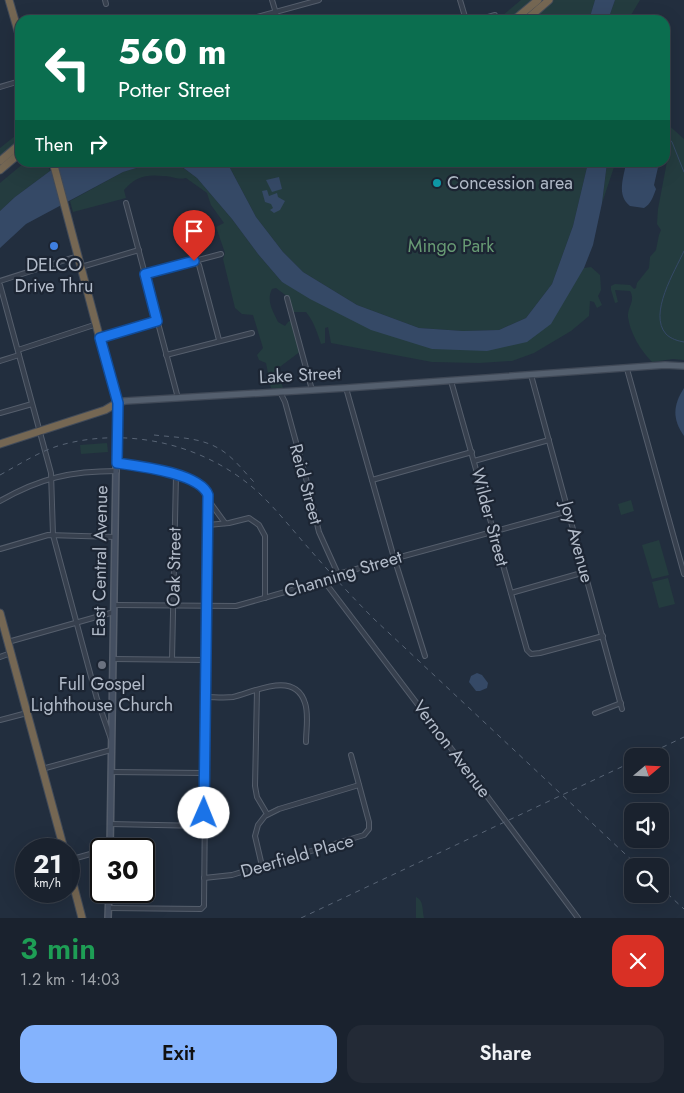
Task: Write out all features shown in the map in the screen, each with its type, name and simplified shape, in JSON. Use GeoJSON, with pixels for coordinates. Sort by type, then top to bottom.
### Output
{"type":"FeatureCollection","features":[{"type":"Feature","properties":{"kind":"highway"},"geometry":{"type":"LineString","coordinates":[[10,0],[15,19]]}},
{"type":"Feature","properties":{"kind":"highway"},"geometry":{"type":"LineString","coordinates":[[520,15],[538,0]]}},
{"type":"Feature","properties":{"kind":"highway"},"geometry":{"type":"LineString","coordinates":[[532,15],[549,0]]}},
{"type":"Feature","properties":{"kind":"highway"},"geometry":{"type":"LineString","coordinates":[[0,161],[15,148]]}},
{"type":"Feature","properties":{"kind":"highway"},"geometry":{"type":"LineString","coordinates":[[0,170],[15,157]]}},
{"type":"Feature","properties":{"kind":"highway","name":"East Central Avenue"},"geometry":{"type":"LineString","coordinates":[[54,167],[118,403]]}},
{"type":"Feature","properties":{"kind":"highway","name":"Lake Street"},"geometry":{"type":"LineString","coordinates":[[0,444],[112,408],[118,403]]}},
{"type":"Feature","properties":{"kind":"highway"},"geometry":{"type":"LineString","coordinates":[[0,613],[61,838]]}},
{"type":"Feature","properties":{"kind":"highway"},"geometry":{"type":"LineString","coordinates":[[78,903],[82,918]]}},
{"type":"Feature","properties":{"kind":"main road","name":"Lake Street"},"geometry":{"type":"LineString","coordinates":[[118,403],[125,401],[346,388],[665,365],[684,366]]}},
{"type":"Feature","properties":{"kind":"main road","name":"East Central Avenue"},"geometry":{"type":"LineString","coordinates":[[110,838],[118,403]]}},
{"type":"Feature","properties":{"kind":"main road"},"geometry":{"type":"LineString","coordinates":[[107,918],[108,903]]}},
{"type":"Feature","properties":{"kind":"street"},"geometry":{"type":"LineString","coordinates":[[272,0],[277,15]]}},
{"type":"Feature","properties":{"kind":"street"},"geometry":{"type":"LineString","coordinates":[[265,15],[319,0]]}},
{"type":"Feature","properties":{"kind":"street"},"geometry":{"type":"LineString","coordinates":[[460,0],[464,15]]}},
{"type":"Feature","properties":{"kind":"street"},"geometry":{"type":"LineString","coordinates":[[0,86],[15,82]]}},
{"type":"Feature","properties":{"kind":"street"},"geometry":{"type":"LineString","coordinates":[[126,203],[178,398]]}},
{"type":"Feature","properties":{"kind":"street"},"geometry":{"type":"LineString","coordinates":[[82,267],[139,250]]}},
{"type":"Feature","properties":{"kind":"street"},"geometry":{"type":"LineString","coordinates":[[145,274],[220,254]]}},
{"type":"Feature","properties":{"kind":"street"},"geometry":{"type":"LineString","coordinates":[[0,281],[78,256]]}},
{"type":"Feature","properties":{"kind":"street"},"geometry":{"type":"LineString","coordinates":[[194,261],[200,265],[219,340]]}},
{"type":"Feature","properties":{"kind":"street"},"geometry":{"type":"LineString","coordinates":[[0,285],[52,478],[53,535],[100,708],[112,741]]}},
{"type":"Feature","properties":{"kind":"street"},"geometry":{"type":"LineString","coordinates":[[287,298],[312,390]]}},
{"type":"Feature","properties":{"kind":"street"},"geometry":{"type":"LineString","coordinates":[[100,338],[157,321]]}},
{"type":"Feature","properties":{"kind":"street"},"geometry":{"type":"LineString","coordinates":[[18,350],[97,324]]}},
{"type":"Feature","properties":{"kind":"street"},"geometry":{"type":"LineString","coordinates":[[166,354],[252,332]]}},
{"type":"Feature","properties":{"kind":"street"},"geometry":{"type":"LineString","coordinates":[[0,361],[19,355]]}},
{"type":"Feature","properties":{"kind":"street"},"geometry":{"type":"LineString","coordinates":[[627,369],[684,574]]}},
{"type":"Feature","properties":{"kind":"street","name":"Joy Avenue"},"geometry":{"type":"LineString","coordinates":[[531,375],[622,709]]}},
{"type":"Feature","properties":{"kind":"street","name":"Wilder Street"},"geometry":{"type":"LineString","coordinates":[[451,381],[527,650],[529,653],[540,653],[603,636]]}},
{"type":"Feature","properties":{"kind":"street"},"geometry":{"type":"LineString","coordinates":[[346,388],[394,559],[425,656]]}},
{"type":"Feature","properties":{"kind":"street","name":"Reid Street"},"geometry":{"type":"LineString","coordinates":[[280,392],[285,402],[319,532],[338,574]]}},
{"type":"Feature","properties":{"kind":"street"},"geometry":{"type":"LineString","coordinates":[[0,413],[32,404]]}},
{"type":"Feature","properties":{"kind":"street"},"geometry":{"type":"LineString","coordinates":[[474,461],[549,440]]}},
{"type":"Feature","properties":{"kind":"street"},"geometry":{"type":"LineString","coordinates":[[372,480],[472,452]]}},
{"type":"Feature","properties":{"kind":"street"},"geometry":{"type":"LineString","coordinates":[[108,908],[202,908],[204,906],[208,492],[203,487],[176,475],[146,467],[117,463]]}},
{"type":"Feature","properties":{"kind":"street"},"geometry":{"type":"LineString","coordinates":[[0,500],[52,478],[84,472],[116,471]]}},
{"type":"Feature","properties":{"kind":"street","name":"Oak Street"},"geometry":{"type":"LineString","coordinates":[[172,659],[176,475]]}},
{"type":"Feature","properties":{"kind":"street"},"geometry":{"type":"LineString","coordinates":[[208,499],[225,523]]}},
{"type":"Feature","properties":{"kind":"street","name":"Channing Street"},"geometry":{"type":"LineString","coordinates":[[114,605],[236,606],[324,581],[338,574],[569,511]]}},
{"type":"Feature","properties":{"kind":"street"},"geometry":{"type":"LineString","coordinates":[[208,525],[249,518],[259,525],[264,532],[265,598]]}},
{"type":"Feature","properties":{"kind":"street"},"geometry":{"type":"LineString","coordinates":[[0,549],[53,535],[115,537]]}},
{"type":"Feature","properties":{"kind":"street"},"geometry":{"type":"LineString","coordinates":[[511,593],[585,572]]}},
{"type":"Feature","properties":{"kind":"street","name":"Vernon Avenue"},"geometry":{"type":"LineString","coordinates":[[324,581],[578,918]]}},
{"type":"Feature","properties":{"kind":"street"},"geometry":{"type":"LineString","coordinates":[[8,642],[114,612]]}},
{"type":"Feature","properties":{"kind":"street"},"geometry":{"type":"LineString","coordinates":[[0,657],[11,653]]}},
{"type":"Feature","properties":{"kind":"street"},"geometry":{"type":"LineString","coordinates":[[113,659],[206,660]]}},
{"type":"Feature","properties":{"kind":"street"},"geometry":{"type":"LineString","coordinates":[[205,697],[232,697],[280,684],[290,686],[304,698],[306,707],[306,742]]}},
{"type":"Feature","properties":{"kind":"street"},"geometry":{"type":"LineString","coordinates":[[257,690],[255,786],[260,802],[267,814]]}},
{"type":"Feature","properties":{"kind":"street"},"geometry":{"type":"LineString","coordinates":[[595,713],[621,703]]}},
{"type":"Feature","properties":{"kind":"street"},"geometry":{"type":"LineString","coordinates":[[0,720],[27,713]]}},
{"type":"Feature","properties":{"kind":"street"},"geometry":{"type":"LineString","coordinates":[[42,769],[111,750]]}},
{"type":"Feature","properties":{"kind":"street","name":"Deerfield Place"},"geometry":{"type":"LineString","coordinates":[[204,878],[226,876],[364,835],[368,830],[370,822],[351,755]]}},
{"type":"Feature","properties":{"kind":"street"},"geometry":{"type":"LineString","coordinates":[[111,772],[204,773]]}},
{"type":"Feature","properties":{"kind":"street"},"geometry":{"type":"LineString","coordinates":[[262,866],[255,836],[258,825],[267,814],[359,785]]}},
{"type":"Feature","properties":{"kind":"street"},"geometry":{"type":"LineString","coordinates":[[110,824],[204,826]]}},
{"type":"Feature","properties":{"kind":"green space"},"geometry":{"type":"Polygon","coordinates":[[[521,0],[532,0],[515,15],[503,15],[521,0]]]}},
{"type":"Feature","properties":{"kind":"green space"},"geometry":{"type":"Polygon","coordinates":[[[554,0],[595,0],[590,15],[537,15],[554,0]]]}},
{"type":"Feature","properties":{"kind":"green space"},"geometry":{"type":"Polygon","coordinates":[[[615,0],[640,0],[631,15],[610,15],[615,0]]]}},
{"type":"Feature","properties":{"kind":"green space"},"geometry":{"type":"Polygon","coordinates":[[[670,126],[684,139],[684,360],[673,359],[652,362],[640,347],[631,329],[628,317],[632,301],[630,291],[615,290],[618,302],[615,303],[611,290],[611,286],[615,284],[630,285],[634,289],[636,288],[637,283],[649,268],[650,257],[656,250],[661,230],[657,224],[666,167],[670,167],[670,126]]]}},
{"type":"Feature","properties":{"kind":"green space"},"geometry":{"type":"Polygon","coordinates":[[[15,136],[15,146],[0,159],[0,148],[15,136]]]}},
{"type":"Feature","properties":{"kind":"green space"},"geometry":{"type":"Polygon","coordinates":[[[19,167],[48,167],[50,171],[15,197],[0,211],[0,183],[19,167]]]}},
{"type":"Feature","properties":{"kind":"green space"},"geometry":{"type":"Polygon","coordinates":[[[140,167],[182,167],[197,178],[282,282],[487,351],[576,280],[584,268],[591,267],[600,275],[601,290],[598,296],[602,305],[597,308],[594,302],[590,301],[589,316],[571,331],[534,353],[512,361],[479,363],[432,362],[331,343],[328,327],[325,328],[325,343],[321,344],[317,331],[306,312],[292,312],[288,297],[276,288],[272,289],[270,302],[274,314],[278,322],[285,326],[292,320],[301,351],[277,369],[283,388],[271,388],[266,363],[259,360],[257,355],[263,348],[253,315],[242,314],[235,308],[223,259],[225,253],[216,227],[224,223],[211,205],[207,193],[186,178],[180,179],[157,175],[146,176],[132,182],[124,190],[126,198],[73,212],[70,201],[123,172],[140,167]]]}},
{"type":"Feature","properties":{"kind":"green space","name":"Mingo Park"},"geometry":{"type":"Polygon","coordinates":[[[229,167],[587,167],[573,226],[552,284],[526,318],[499,330],[463,331],[419,328],[357,305],[303,272],[283,252],[256,217],[229,167]]]}},
{"type":"Feature","properties":{"kind":"green space"},"geometry":{"type":"Polygon","coordinates":[[[606,167],[614,167],[602,203],[606,167]]]}},
{"type":"Feature","properties":{"kind":"green space"},"geometry":{"type":"Polygon","coordinates":[[[107,443],[108,452],[81,454],[80,445],[107,443]]]}},
{"type":"Feature","properties":{"kind":"green space"},"geometry":{"type":"Polygon","coordinates":[[[631,500],[634,511],[621,515],[618,504],[631,500]]]}},
{"type":"Feature","properties":{"kind":"green space"},"geometry":{"type":"Polygon","coordinates":[[[659,540],[669,575],[652,579],[642,545],[659,540]]]}},
{"type":"Feature","properties":{"kind":"green space"},"geometry":{"type":"Polygon","coordinates":[[[668,578],[675,604],[659,608],[652,582],[668,578]]]}},
{"type":"Feature","properties":{"kind":"green space"},"geometry":{"type":"Polygon","coordinates":[[[416,897],[422,903],[424,918],[416,918],[416,897]]]}},
{"type":"Feature","properties":{"kind":"water"},"geometry":{"type":"Polygon","coordinates":[[[595,0],[615,0],[610,15],[590,15],[595,0]]]}},
{"type":"Feature","properties":{"kind":"water"},"geometry":{"type":"Polygon","coordinates":[[[60,167],[140,167],[123,172],[26,224],[0,248],[0,211],[15,197],[50,171],[60,167]]]}},
{"type":"Feature","properties":{"kind":"water"},"geometry":{"type":"Polygon","coordinates":[[[182,167],[230,168],[256,217],[283,252],[303,272],[357,305],[419,328],[463,331],[499,330],[526,318],[552,284],[573,226],[587,167],[606,167],[602,203],[593,245],[584,268],[551,324],[527,342],[487,351],[432,349],[371,330],[310,299],[282,282],[197,178],[182,167]]]}},
{"type":"Feature","properties":{"kind":"water"},"geometry":{"type":"Polygon","coordinates":[[[625,167],[658,167],[654,185],[656,189],[650,202],[644,208],[630,206],[626,202],[623,197],[622,186],[625,167]]]}},
{"type":"Feature","properties":{"kind":"water"},"geometry":{"type":"Polygon","coordinates":[[[279,177],[282,189],[272,192],[266,180],[279,177]]]}},
{"type":"Feature","properties":{"kind":"water"},"geometry":{"type":"Polygon","coordinates":[[[267,190],[269,196],[277,193],[278,197],[285,201],[280,210],[274,213],[270,210],[273,208],[271,204],[265,202],[262,191],[267,190]]]}},
{"type":"Feature","properties":{"kind":"water"},"geometry":{"type":"Polygon","coordinates":[[[684,388],[684,436],[677,424],[675,412],[680,394],[684,388]]]}},
{"type":"Feature","properties":{"kind":"water"},"geometry":{"type":"Polygon","coordinates":[[[477,673],[482,675],[488,683],[487,688],[480,691],[476,691],[469,682],[471,676],[477,673]]]}},
{"type":"Feature","properties":{"kind":"waterway"},"geometry":{"type":"LineString","coordinates":[[670,140],[684,172]]}},
{"type":"Feature","properties":{"kind":"waterway"},"geometry":{"type":"LineString","coordinates":[[684,251],[665,292],[660,315],[661,326],[666,334],[675,340],[684,342]]}},
{"type":"Feature","properties":{"kind":"railway"},"geometry":{"type":"LineString","coordinates":[[154,435],[193,439],[220,449],[232,458],[255,483]]}},
{"type":"Feature","properties":{"kind":"railway"},"geometry":{"type":"LineString","coordinates":[[0,475],[30,458],[61,445],[87,440],[114,438],[140,439],[166,444],[192,452],[238,476],[273,507],[335,578],[374,619],[629,858]]}},
{"type":"Feature","properties":{"kind":"railway"},"geometry":{"type":"LineString","coordinates":[[661,748],[684,737]]}},
{"type":"Feature","properties":{"kind":"railway"},"geometry":{"type":"LineString","coordinates":[[301,918],[624,766]]}},
{"type":"Feature","properties":{"kind":"railway"},"geometry":{"type":"LineString","coordinates":[[669,895],[684,909]]}},
{"type":"Feature","properties":{"kind":"place","name":"Concession area"},"geometry":{"type":"Point","coordinates":[437,183]}},
{"type":"Feature","properties":{"kind":"place","name":"DELCO Drive Thru"},"geometry":{"type":"Point","coordinates":[54,246]}},
{"type":"Feature","properties":{"kind":"place","name":"Full Gospel Lighthouse Church"},"geometry":{"type":"Point","coordinates":[102,665]}},
{"type":"Feature","properties":{"kind":"route"},"geometry":{"type":"LineString","coordinates":[[194,261],[145,274],[157,321],[100,338],[118,403],[117,463],[148,468],[190,480],[203,487],[208,495],[204,813]]}}]}
